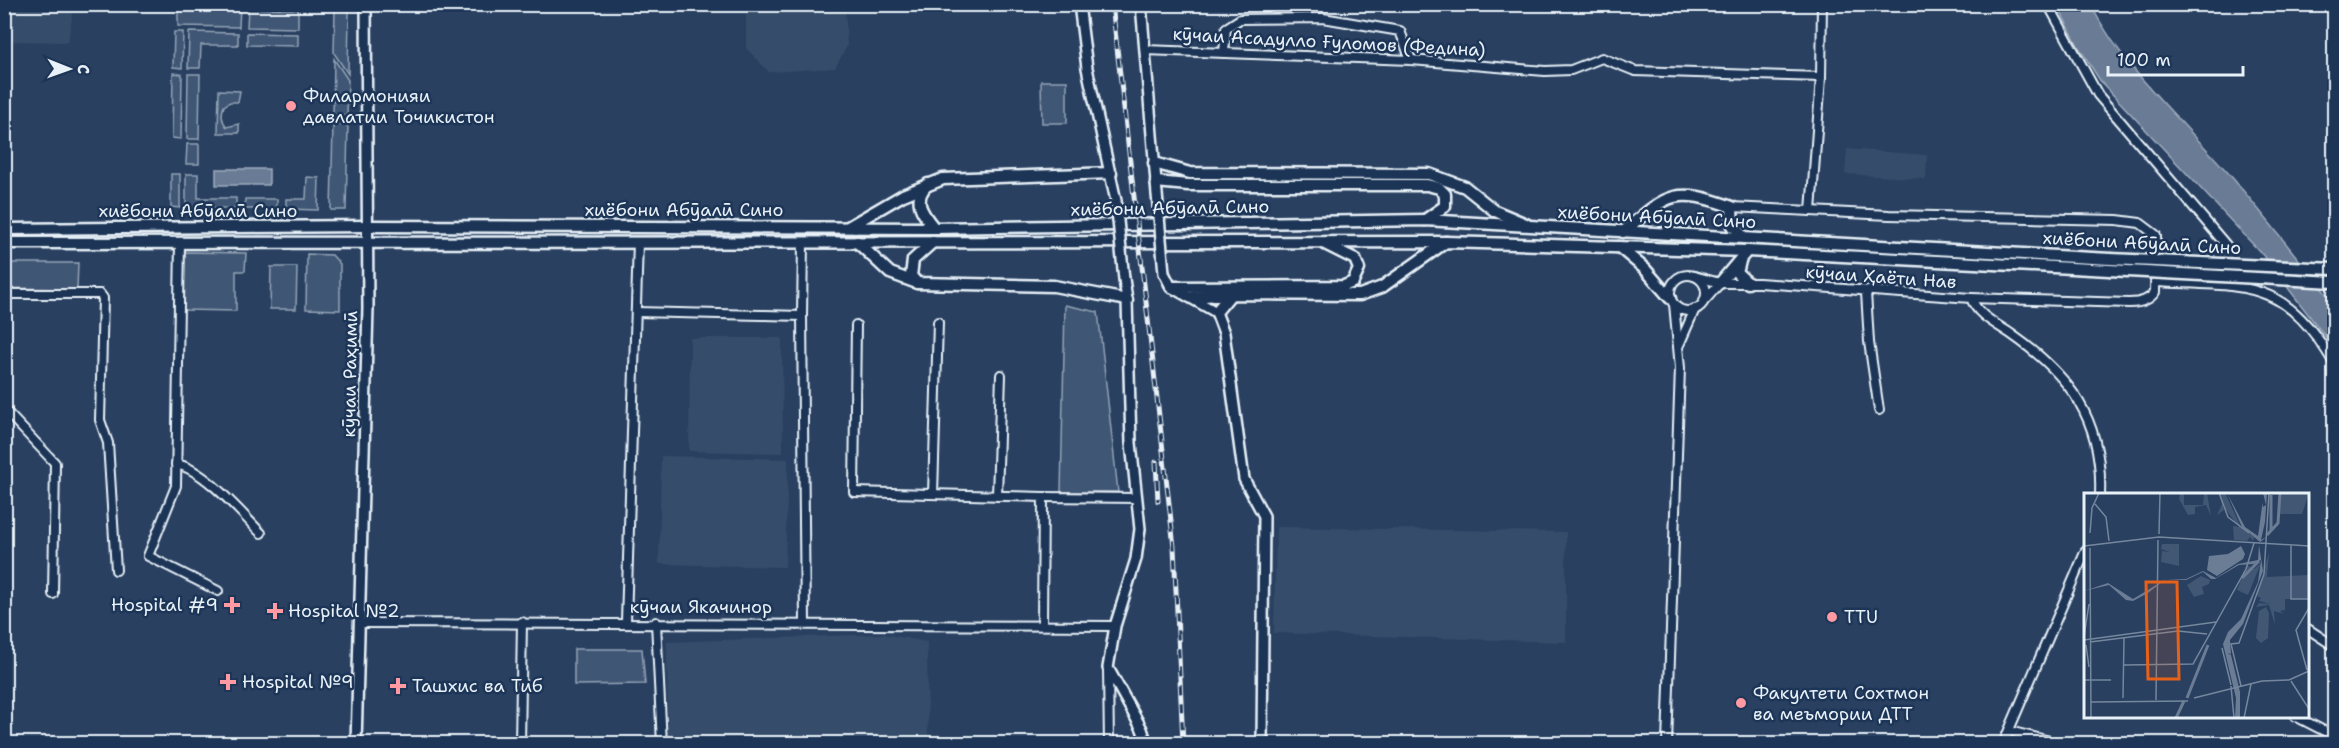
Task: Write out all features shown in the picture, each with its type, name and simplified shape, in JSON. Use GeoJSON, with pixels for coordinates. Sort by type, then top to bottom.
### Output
{"type":"FeatureCollection","features":[{"type":"Feature","properties":{"kind":"main road"},"geometry":{"type":"LineString","coordinates":[[1154,163],[1190,173],[1429,174],[1465,187],[1495,211],[1534,228]]}},
{"type":"Feature","properties":{"kind":"main road"},"geometry":{"type":"LineString","coordinates":[[848,227],[903,195],[930,182],[943,179],[1111,173]]}},
{"type":"Feature","properties":{"kind":"main road"},"geometry":{"type":"LineString","coordinates":[[930,182],[919,198],[920,208],[934,228]]}},
{"type":"Feature","properties":{"kind":"main road"},"geometry":{"type":"LineString","coordinates":[[1156,182],[1188,185],[1427,185],[1439,188],[1445,194],[1445,206],[1425,220]]}},
{"type":"Feature","properties":{"kind":"main road"},"geometry":{"type":"LineString","coordinates":[[1623,232],[1666,198],[1698,195],[1732,207],[1731,219],[1735,231],[1743,236],[1756,238]]}},
{"type":"Feature","properties":{"kind":"main road","name":"хиёбони Абӯалӣ Сино"},"geometry":{"type":"LineString","coordinates":[[4,229],[368,226],[934,228],[1425,220],[1534,228],[1756,238],[2334,282]]}},
{"type":"Feature","properties":{"kind":"main road"},"geometry":{"type":"LineString","coordinates":[[856,242],[890,273],[917,283],[1054,286],[1127,300]]}},
{"type":"Feature","properties":{"kind":"main road"},"geometry":{"type":"LineString","coordinates":[[917,283],[911,276],[913,260],[933,242]]}},
{"type":"Feature","properties":{"kind":"main road"},"geometry":{"type":"LineString","coordinates":[[1171,287],[1344,286],[1353,282],[1359,269],[1355,259],[1322,242]]}},
{"type":"Feature","properties":{"kind":"main road","name":"хиёбони Абӯалӣ Сино"},"geometry":{"type":"LineString","coordinates":[[4,243],[1446,243],[1747,251],[2110,265],[2334,269]]}},
{"type":"Feature","properties":{"kind":"main road"},"geometry":{"type":"LineString","coordinates":[[1192,297],[1231,294],[1359,295],[1382,287],[1446,243]]}},
{"type":"Feature","properties":{"kind":"main road"},"geometry":{"type":"LineString","coordinates":[[1618,247],[1645,269],[1672,301]]}},
{"type":"Feature","properties":{"kind":"main road"},"geometry":{"type":"LineString","coordinates":[[1720,283],[1747,251]]}},
{"type":"Feature","properties":{"kind":"main road"},"geometry":{"type":"LineString","coordinates":[[1747,251],[1736,270],[1739,276],[1748,283]]}},
{"type":"Feature","properties":{"kind":"main road"},"geometry":{"type":"LineString","coordinates":[[1216,312],[1231,294]]}},
{"type":"Feature","properties":{"kind":"street","name":"кӯчаи Раҳимӣ"},"geometry":{"type":"LineString","coordinates":[[356,744],[361,622],[368,242],[370,54],[366,4]]}},
{"type":"Feature","properties":{"kind":"street"},"geometry":{"type":"LineString","coordinates":[[1079,4],[1087,68],[1116,201],[1127,300],[1131,443],[1140,530],[1136,559],[1115,626],[1108,668],[1108,744]]}},
{"type":"Feature","properties":{"kind":"street"},"geometry":{"type":"LineString","coordinates":[[1141,4],[1164,273],[1171,287],[1216,312],[1224,333],[1244,478],[1264,516],[1262,744]]}},
{"type":"Feature","properties":{"kind":"street"},"geometry":{"type":"LineString","coordinates":[[1811,211],[1821,77],[1822,4]]}},
{"type":"Feature","properties":{"kind":"street"},"geometry":{"type":"LineString","coordinates":[[2048,4],[2098,95],[2226,246]]}},
{"type":"Feature","properties":{"kind":"street"},"geometry":{"type":"LineString","coordinates":[[1224,53],[1226,28],[1240,19],[1323,18],[1400,31],[1411,60]]}},
{"type":"Feature","properties":{"kind":"street","name":"кӯчаи Асадулло Ғуломов (Федина)"},"geometry":{"type":"LineString","coordinates":[[1145,50],[1411,60],[1564,72],[1602,58],[1635,71],[1821,77]]}},
{"type":"Feature","properties":{"kind":"street"},"geometry":{"type":"LineString","coordinates":[[1732,207],[2133,221],[2146,226],[2156,235],[2156,282],[2151,298],[2137,303],[1971,298]]}},
{"type":"Feature","properties":{"kind":"street"},"geometry":{"type":"LineString","coordinates":[[626,622],[638,242]]}},
{"type":"Feature","properties":{"kind":"street"},"geometry":{"type":"LineString","coordinates":[[803,242],[805,623]]}},
{"type":"Feature","properties":{"kind":"street"},"geometry":{"type":"LineString","coordinates":[[180,243],[177,486],[148,556],[218,591]]}},
{"type":"Feature","properties":{"kind":"street"},"geometry":{"type":"LineString","coordinates":[[1667,744],[1678,443],[1678,347],[1671,286],[1678,278],[1694,276],[1706,289],[1704,301]]}},
{"type":"Feature","properties":{"kind":"street","name":"кӯчаи Ҳаёти Нав"},"geometry":{"type":"LineString","coordinates":[[1694,276],[1720,283],[1971,298],[1984,317],[2046,360],[2075,395],[2097,442],[2101,471],[2100,493]]}},
{"type":"Feature","properties":{"kind":"street"},"geometry":{"type":"LineString","coordinates":[[2156,282],[2243,287],[2276,297],[2297,315],[2334,363]]}},
{"type":"Feature","properties":{"kind":"street"},"geometry":{"type":"LineString","coordinates":[[1678,347],[1695,309],[1720,283]]}},
{"type":"Feature","properties":{"kind":"street"},"geometry":{"type":"LineString","coordinates":[[1866,292],[1869,342],[1879,410]]}},
{"type":"Feature","properties":{"kind":"street"},"geometry":{"type":"LineString","coordinates":[[4,294],[100,294],[103,298],[100,420],[108,443],[116,570]]}},
{"type":"Feature","properties":{"kind":"street"},"geometry":{"type":"LineString","coordinates":[[1672,301],[1687,311],[1695,309]]}},
{"type":"Feature","properties":{"kind":"street"},"geometry":{"type":"LineString","coordinates":[[636,312],[802,316]]}},
{"type":"Feature","properties":{"kind":"street"},"geometry":{"type":"LineString","coordinates":[[933,494],[938,322]]}},
{"type":"Feature","properties":{"kind":"street"},"geometry":{"type":"LineString","coordinates":[[856,325],[854,492],[1137,498]]}},
{"type":"Feature","properties":{"kind":"street"},"geometry":{"type":"LineString","coordinates":[[997,496],[1000,375]]}},
{"type":"Feature","properties":{"kind":"street"},"geometry":{"type":"LineString","coordinates":[[4,409],[55,463],[53,594]]}},
{"type":"Feature","properties":{"kind":"street"},"geometry":{"type":"LineString","coordinates":[[176,464],[186,465],[203,478],[261,533]]}},
{"type":"Feature","properties":{"kind":"street"},"geometry":{"type":"LineString","coordinates":[[1042,625],[1043,497]]}},
{"type":"Feature","properties":{"kind":"street"},"geometry":{"type":"LineString","coordinates":[[2003,744],[2084,552]]}},
{"type":"Feature","properties":{"kind":"street","name":"кӯчаи Якачинор"},"geometry":{"type":"LineString","coordinates":[[361,622],[1115,626]]}},
{"type":"Feature","properties":{"kind":"street"},"geometry":{"type":"LineString","coordinates":[[520,744],[522,622]]}},
{"type":"Feature","properties":{"kind":"street"},"geometry":{"type":"LineString","coordinates":[[656,622],[662,744]]}},
{"type":"Feature","properties":{"kind":"street"},"geometry":{"type":"LineString","coordinates":[[2309,630],[2334,646]]}},
{"type":"Feature","properties":{"kind":"street"},"geometry":{"type":"LineString","coordinates":[[1108,668],[1148,744]]}},
{"type":"Feature","properties":{"kind":"street"},"geometry":{"type":"LineString","coordinates":[[2297,718],[2334,735]]}},
{"type":"Feature","properties":{"kind":"street"},"geometry":{"type":"LineString","coordinates":[[2009,731],[2062,744]]}},
{"type":"Feature","properties":{"kind":"shaded area"},"geometry":{"type":"Polygon","coordinates":[[[5,4],[74,5],[68,42],[5,41],[5,4]]]}},
{"type":"Feature","properties":{"kind":"shaded area"},"geometry":{"type":"Polygon","coordinates":[[[178,5],[240,5],[239,27],[178,26],[178,5]]]}},
{"type":"Feature","properties":{"kind":"shaded area"},"geometry":{"type":"Polygon","coordinates":[[[746,5],[845,5],[847,46],[835,68],[769,72],[746,48],[746,5]]]}},
{"type":"Feature","properties":{"kind":"shaded area"},"geometry":{"type":"Polygon","coordinates":[[[2057,5],[2091,5],[2104,28],[2137,73],[2230,175],[2269,222],[2334,304],[2334,348],[2262,254],[2101,82],[2080,49],[2057,5]]]}},
{"type":"Feature","properties":{"kind":"shaded area"},"geometry":{"type":"Polygon","coordinates":[[[248,8],[298,9],[298,28],[247,27],[248,8]]]}},
{"type":"Feature","properties":{"kind":"shaded area"},"geometry":{"type":"Polygon","coordinates":[[[335,9],[349,10],[348,74],[334,53],[335,9]]]}},
{"type":"Feature","properties":{"kind":"shaded area"},"geometry":{"type":"Polygon","coordinates":[[[174,32],[183,32],[182,68],[173,67],[174,32]]]}},
{"type":"Feature","properties":{"kind":"shaded area"},"geometry":{"type":"Polygon","coordinates":[[[189,32],[238,33],[238,45],[201,45],[200,68],[188,68],[189,32]]]}},
{"type":"Feature","properties":{"kind":"shaded area"},"geometry":{"type":"Polygon","coordinates":[[[247,33],[298,34],[298,46],[247,45],[247,33]]]}},
{"type":"Feature","properties":{"kind":"shaded area"},"geometry":{"type":"Polygon","coordinates":[[[334,59],[348,80],[347,115],[333,115],[334,59]]]}},
{"type":"Feature","properties":{"kind":"shaded area"},"geometry":{"type":"Polygon","coordinates":[[[173,73],[182,74],[181,139],[172,138],[173,73]]]}},
{"type":"Feature","properties":{"kind":"shaded area"},"geometry":{"type":"Polygon","coordinates":[[[188,74],[200,74],[199,139],[187,139],[188,74]]]}},
{"type":"Feature","properties":{"kind":"shaded area"},"geometry":{"type":"Polygon","coordinates":[[[1041,81],[1067,81],[1067,123],[1042,123],[1041,81]]]}},
{"type":"Feature","properties":{"kind":"shaded area"},"geometry":{"type":"Polygon","coordinates":[[[219,90],[240,91],[238,102],[230,102],[224,106],[222,114],[227,127],[239,124],[239,133],[218,133],[219,90]]]}},
{"type":"Feature","properties":{"kind":"shaded area"},"geometry":{"type":"Polygon","coordinates":[[[333,125],[348,125],[346,210],[331,210],[333,125]]]}},
{"type":"Feature","properties":{"kind":"shaded area"},"geometry":{"type":"Polygon","coordinates":[[[187,144],[199,144],[199,164],[186,164],[187,144]]]}},
{"type":"Feature","properties":{"kind":"shaded area"},"geometry":{"type":"Polygon","coordinates":[[[1847,149],[1927,155],[1926,179],[1845,174],[1847,149]]]}},
{"type":"Feature","properties":{"kind":"shaded area"},"geometry":{"type":"Polygon","coordinates":[[[216,169],[269,169],[269,185],[216,185],[216,169]]]}},
{"type":"Feature","properties":{"kind":"shaded area"},"geometry":{"type":"Polygon","coordinates":[[[171,174],[180,174],[180,208],[171,207],[171,174]]]}},
{"type":"Feature","properties":{"kind":"shaded area"},"geometry":{"type":"Polygon","coordinates":[[[186,174],[198,174],[198,198],[236,198],[236,208],[186,208],[186,174]]]}},
{"type":"Feature","properties":{"kind":"shaded area"},"geometry":{"type":"Polygon","coordinates":[[[307,177],[319,178],[318,210],[286,209],[286,199],[306,199],[307,177]]]}},
{"type":"Feature","properties":{"kind":"shaded area"},"geometry":{"type":"Polygon","coordinates":[[[245,199],[277,199],[277,209],[245,209],[245,199]]]}},
{"type":"Feature","properties":{"kind":"shaded area"},"geometry":{"type":"Polygon","coordinates":[[[184,252],[246,253],[245,271],[236,271],[236,311],[183,310],[184,252]]]}},
{"type":"Feature","properties":{"kind":"shaded area"},"geometry":{"type":"Polygon","coordinates":[[[307,254],[332,255],[340,264],[340,310],[306,309],[307,254]]]}},
{"type":"Feature","properties":{"kind":"shaded area"},"geometry":{"type":"Polygon","coordinates":[[[5,263],[78,263],[77,289],[5,288],[5,263]]]}},
{"type":"Feature","properties":{"kind":"shaded area"},"geometry":{"type":"Polygon","coordinates":[[[271,267],[297,267],[296,309],[270,309],[271,267]]]}},
{"type":"Feature","properties":{"kind":"shaded area"},"geometry":{"type":"Polygon","coordinates":[[[1065,305],[1098,312],[1118,492],[1061,492],[1065,305]]]}},
{"type":"Feature","properties":{"kind":"shaded area"},"geometry":{"type":"Polygon","coordinates":[[[690,338],[782,338],[783,453],[689,451],[690,338]]]}},
{"type":"Feature","properties":{"kind":"shaded area"},"geometry":{"type":"Polygon","coordinates":[[[661,456],[788,459],[785,567],[659,564],[661,456]]]}},
{"type":"Feature","properties":{"kind":"shaded area"},"geometry":{"type":"Polygon","coordinates":[[[1276,527],[1566,532],[1566,642],[1274,633],[1276,527]]]}},
{"type":"Feature","properties":{"kind":"shaded area"},"geometry":{"type":"Polygon","coordinates":[[[883,634],[927,642],[928,743],[668,743],[667,642],[883,634]]]}},
{"type":"Feature","properties":{"kind":"shaded area"},"geometry":{"type":"Polygon","coordinates":[[[574,649],[642,649],[645,684],[574,685],[574,649]]]}},
{"type":"Feature","properties":{"kind":"railway"},"geometry":{"type":"LineString","coordinates":[[1112,4],[1174,547],[1183,744]]}},
{"type":"Feature","properties":{"kind":"railway"},"geometry":{"type":"LineString","coordinates":[[1156,462],[1158,501]]}},
{"type":"Feature","properties":{"kind":"place","name":"Филармонияи давлатии Точикистон"},"geometry":{"type":"Point","coordinates":[291,106]}},
{"type":"Feature","properties":{"kind":"place","name":"Hospital #9"},"geometry":{"type":"Point","coordinates":[232,605]}},
{"type":"Feature","properties":{"kind":"place","name":"Hospital №2"},"geometry":{"type":"Point","coordinates":[275,611]}},
{"type":"Feature","properties":{"kind":"place","name":"TTU"},"geometry":{"type":"Point","coordinates":[1832,617]}},
{"type":"Feature","properties":{"kind":"place","name":"Hospital №9"},"geometry":{"type":"Point","coordinates":[228,682]}},
{"type":"Feature","properties":{"kind":"place","name":"Ташхис ва Тиб"},"geometry":{"type":"Point","coordinates":[398,686]}},
{"type":"Feature","properties":{"kind":"place","name":"Факултети Сохтмон ва меъмории ДТТ"},"geometry":{"type":"Point","coordinates":[1741,703]}}]}
